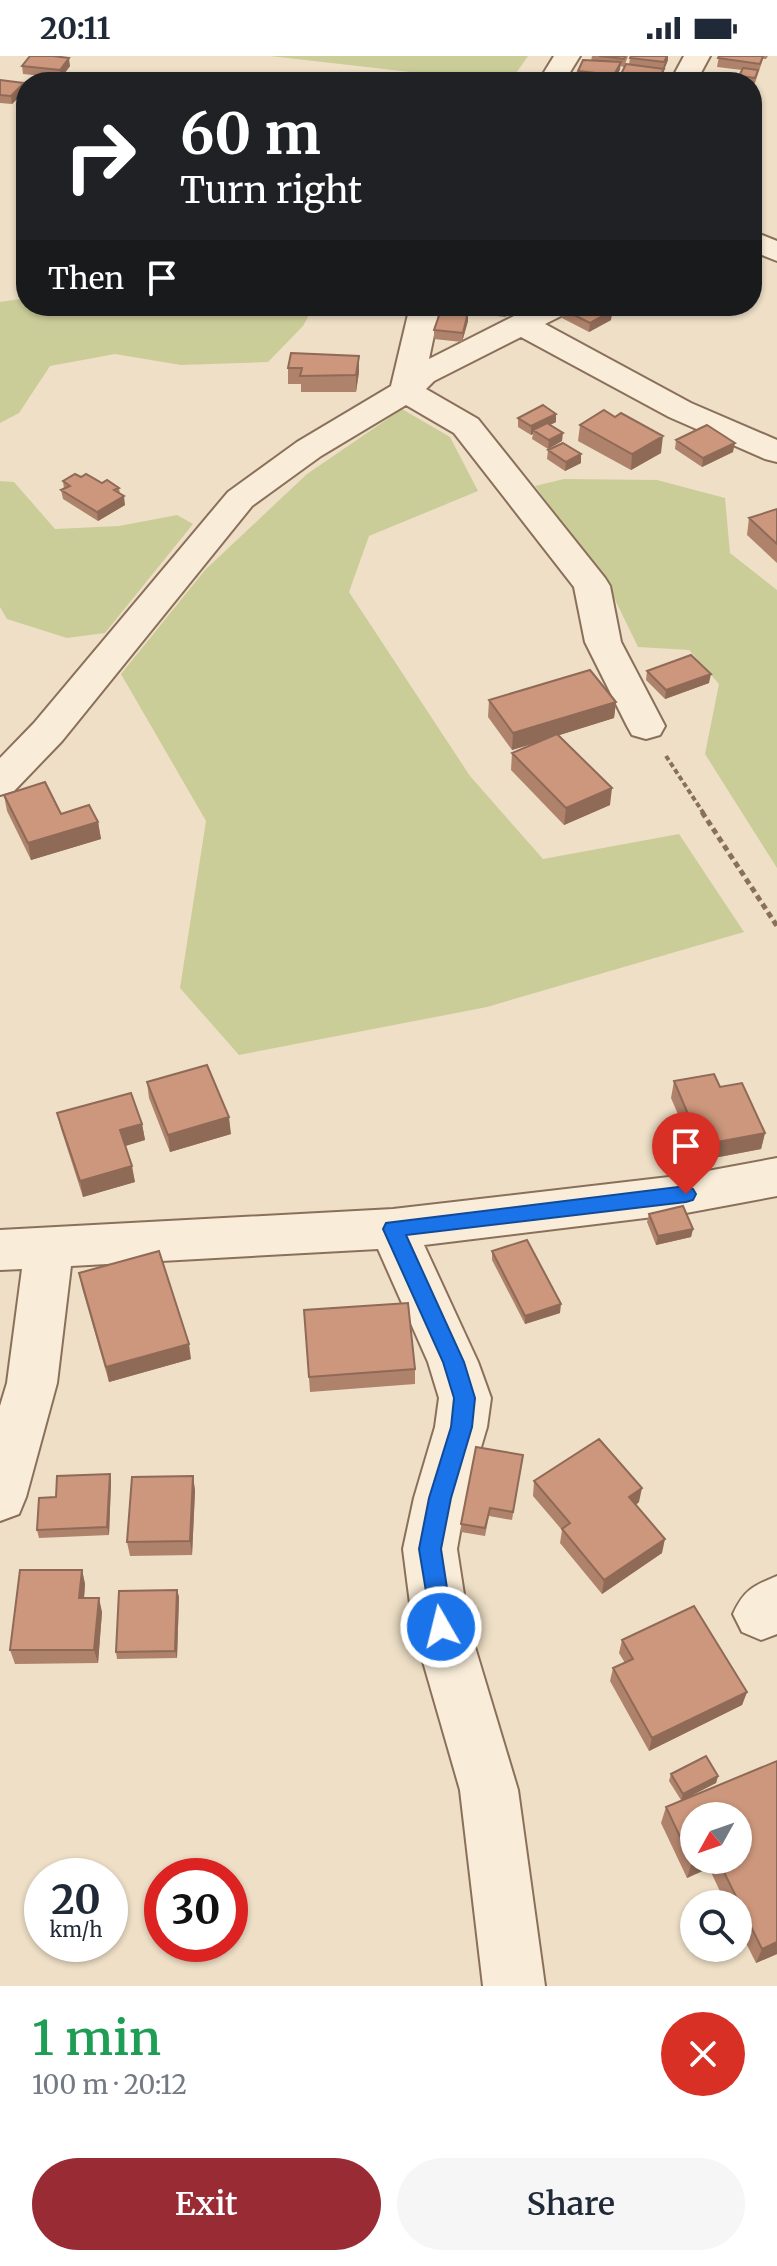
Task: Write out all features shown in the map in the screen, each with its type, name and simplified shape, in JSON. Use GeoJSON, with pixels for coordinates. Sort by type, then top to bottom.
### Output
{"type":"FeatureCollection","features":[{"type":"Feature","properties":{"kind":"street"},"geometry":{"type":"LineString","coordinates":[[406,391],[423,316]]}},
{"type":"Feature","properties":{"kind":"street"},"geometry":{"type":"LineString","coordinates":[[0,782],[48,732],[240,499],[309,449],[406,391],[423,374],[540,316]]}},
{"type":"Feature","properties":{"kind":"street"},"geometry":{"type":"LineString","coordinates":[[523,325],[680,410],[777,452]]}},
{"type":"Feature","properties":{"kind":"street"},"geometry":{"type":"LineString","coordinates":[[406,391],[466,426],[592,586],[603,642],[646,726]]}},
{"type":"Feature","properties":{"kind":"street"},"geometry":{"type":"LineString","coordinates":[[0,1250],[393,1229],[686,1194],[776,1180]]}},
{"type":"Feature","properties":{"kind":"street"},"geometry":{"type":"LineString","coordinates":[[393,1229],[453,1362],[465,1398],[461,1427],[440,1498],[430,1549],[441,1627],[489,1790],[514,1986]]}},
{"type":"Feature","properties":{"kind":"street"},"geometry":{"type":"LineString","coordinates":[[0,1497],[32,1383],[49,1249]]}},
{"type":"Feature","properties":{"kind":"path"},"geometry":{"type":"LineString","coordinates":[[646,726],[777,926]]}},
{"type":"Feature","properties":{"kind":"green space"},"geometry":{"type":"Polygon","coordinates":[[[270,56],[528,56],[517,72],[410,72],[270,56]]]}},
{"type":"Feature","properties":{"kind":"green space"},"geometry":{"type":"Polygon","coordinates":[[[16,300],[16,316],[308,316],[303,326],[268,362],[181,365],[115,354],[50,366],[19,413],[0,423],[0,302],[16,300]]]}},
{"type":"Feature","properties":{"kind":"green space"},"geometry":{"type":"Polygon","coordinates":[[[402,409],[450,437],[478,491],[369,536],[349,592],[470,776],[543,859],[679,834],[744,932],[487,1007],[239,1055],[180,988],[206,821],[121,674],[205,570],[307,474],[402,409]]]}},
{"type":"Feature","properties":{"kind":"green space"},"geometry":{"type":"Polygon","coordinates":[[[564,479],[657,480],[725,498],[730,553],[777,590],[777,868],[705,754],[719,684],[689,650],[638,647],[606,581],[535,486],[564,479]]]}},
{"type":"Feature","properties":{"kind":"green space"},"geometry":{"type":"Polygon","coordinates":[[[0,481],[14,482],[55,529],[119,526],[177,515],[193,524],[105,633],[67,638],[7,619],[0,607],[0,481]]]}},
{"type":"Feature","properties":{"kind":"building"},"geometry":{"type":"Polygon","coordinates":[[[30,56],[69,58],[60,70],[22,66],[30,56]]]}},
{"type":"Feature","properties":{"kind":"building"},"geometry":{"type":"Polygon","coordinates":[[[631,56],[667,56],[664,62],[631,56]]]}},
{"type":"Feature","properties":{"kind":"building"},"geometry":{"type":"Polygon","coordinates":[[[719,56],[763,56],[760,64],[719,56]]]}},
{"type":"Feature","properties":{"kind":"building"},"geometry":{"type":"Polygon","coordinates":[[[583,60],[621,62],[616,72],[578,71],[583,60]]]}},
{"type":"Feature","properties":{"kind":"building"},"geometry":{"type":"Polygon","coordinates":[[[626,64],[664,69],[662,72],[622,72],[626,64]]]}},
{"type":"Feature","properties":{"kind":"building"},"geometry":{"type":"Polygon","coordinates":[[[743,68],[758,70],[757,72],[741,72],[743,68]]]}},
{"type":"Feature","properties":{"kind":"building"},"geometry":{"type":"Polygon","coordinates":[[[0,80],[16,82],[16,91],[11,96],[0,95],[0,80]]]}},
{"type":"Feature","properties":{"kind":"building"},"geometry":{"type":"Polygon","coordinates":[[[439,316],[467,316],[463,333],[434,330],[439,316]]]}},
{"type":"Feature","properties":{"kind":"building"},"geometry":{"type":"Polygon","coordinates":[[[576,316],[603,316],[590,323],[576,316]]]}},
{"type":"Feature","properties":{"kind":"building"},"geometry":{"type":"Polygon","coordinates":[[[291,353],[359,356],[356,375],[300,376],[302,368],[288,368],[291,353]]]}},
{"type":"Feature","properties":{"kind":"building"},"geometry":{"type":"Polygon","coordinates":[[[543,405],[556,414],[531,426],[518,418],[543,405]]]}},
{"type":"Feature","properties":{"kind":"building"},"geometry":{"type":"Polygon","coordinates":[[[604,410],[615,417],[621,413],[663,436],[632,454],[580,425],[604,410]]]}},
{"type":"Feature","properties":{"kind":"building"},"geometry":{"type":"Polygon","coordinates":[[[547,423],[563,433],[549,440],[533,430],[547,423]]]}},
{"type":"Feature","properties":{"kind":"building"},"geometry":{"type":"Polygon","coordinates":[[[707,425],[735,443],[703,458],[676,440],[707,425]]]}},
{"type":"Feature","properties":{"kind":"building"},"geometry":{"type":"Polygon","coordinates":[[[563,443],[581,454],[566,462],[548,450],[563,443]]]}},
{"type":"Feature","properties":{"kind":"building"},"geometry":{"type":"Polygon","coordinates":[[[75,474],[81,477],[86,474],[102,483],[107,480],[119,488],[114,490],[124,496],[97,512],[61,490],[70,486],[63,481],[75,474]]]}},
{"type":"Feature","properties":{"kind":"building"},"geometry":{"type":"Polygon","coordinates":[[[777,509],[777,544],[749,518],[777,509]]]}},
{"type":"Feature","properties":{"kind":"building"},"geometry":{"type":"Polygon","coordinates":[[[691,655],[711,674],[666,690],[647,671],[691,655]]]}},
{"type":"Feature","properties":{"kind":"building"},"geometry":{"type":"Polygon","coordinates":[[[590,670],[616,702],[513,733],[489,700],[590,670]]]}},
{"type":"Feature","properties":{"kind":"building"},"geometry":{"type":"Polygon","coordinates":[[[557,734],[612,788],[566,808],[512,753],[557,734]]]}},
{"type":"Feature","properties":{"kind":"building"},"geometry":{"type":"Polygon","coordinates":[[[45,782],[61,814],[89,805],[98,822],[28,843],[4,795],[45,782]]]}},
{"type":"Feature","properties":{"kind":"building"},"geometry":{"type":"Polygon","coordinates":[[[207,1065],[229,1117],[168,1135],[147,1082],[207,1065]]]}},
{"type":"Feature","properties":{"kind":"building"},"geometry":{"type":"Polygon","coordinates":[[[714,1074],[720,1087],[742,1083],[765,1133],[701,1145],[674,1081],[714,1074]]]}},
{"type":"Feature","properties":{"kind":"building"},"geometry":{"type":"Polygon","coordinates":[[[131,1093],[142,1124],[120,1130],[132,1166],[80,1181],[57,1113],[131,1093]]]}},
{"type":"Feature","properties":{"kind":"building"},"geometry":{"type":"Polygon","coordinates":[[[683,1206],[693,1229],[658,1236],[649,1214],[683,1206]]]}},
{"type":"Feature","properties":{"kind":"building"},"geometry":{"type":"Polygon","coordinates":[[[527,1240],[561,1304],[525,1316],[492,1251],[527,1240]]]}},
{"type":"Feature","properties":{"kind":"building"},"geometry":{"type":"Polygon","coordinates":[[[159,1251],[189,1344],[106,1367],[79,1273],[159,1251]]]}},
{"type":"Feature","properties":{"kind":"building"},"geometry":{"type":"Polygon","coordinates":[[[408,1303],[415,1369],[309,1377],[304,1310],[408,1303]]]}},
{"type":"Feature","properties":{"kind":"building"},"geometry":{"type":"Polygon","coordinates":[[[599,1439],[642,1488],[629,1497],[665,1539],[604,1580],[562,1529],[570,1523],[534,1481],[599,1439]]]}},
{"type":"Feature","properties":{"kind":"building"},"geometry":{"type":"Polygon","coordinates":[[[476,1447],[523,1455],[513,1512],[490,1508],[485,1528],[461,1524],[476,1447]]]}},
{"type":"Feature","properties":{"kind":"building"},"geometry":{"type":"Polygon","coordinates":[[[110,1474],[107,1527],[37,1530],[39,1498],[56,1497],[57,1476],[110,1474]]]}},
{"type":"Feature","properties":{"kind":"building"},"geometry":{"type":"Polygon","coordinates":[[[193,1476],[190,1541],[127,1542],[132,1477],[193,1476]]]}},
{"type":"Feature","properties":{"kind":"building"},"geometry":{"type":"Polygon","coordinates":[[[20,1570],[82,1570],[79,1598],[99,1598],[94,1650],[10,1650],[20,1570]]]}},
{"type":"Feature","properties":{"kind":"building"},"geometry":{"type":"Polygon","coordinates":[[[177,1590],[175,1651],[116,1652],[119,1591],[177,1590]]]}},
{"type":"Feature","properties":{"kind":"building"},"geometry":{"type":"Polygon","coordinates":[[[694,1606],[747,1692],[652,1738],[613,1668],[633,1659],[622,1640],[694,1606]]]}},
{"type":"Feature","properties":{"kind":"building"},"geometry":{"type":"Polygon","coordinates":[[[706,1756],[718,1776],[683,1794],[671,1774],[706,1756]]]}},
{"type":"Feature","properties":{"kind":"building"},"geometry":{"type":"Polygon","coordinates":[[[777,1761],[777,1942],[762,1949],[752,1929],[752,1890],[733,1890],[725,1874],[752,1874],[752,1802],[680,1802],[680,1837],[666,1807],[777,1761]]]}},
{"type":"Feature","properties":{"kind":"route"},"geometry":{"type":"LineString","coordinates":[[441,1627],[430,1549],[440,1498],[461,1427],[465,1398],[453,1362],[393,1229],[686,1194]]}}]}
